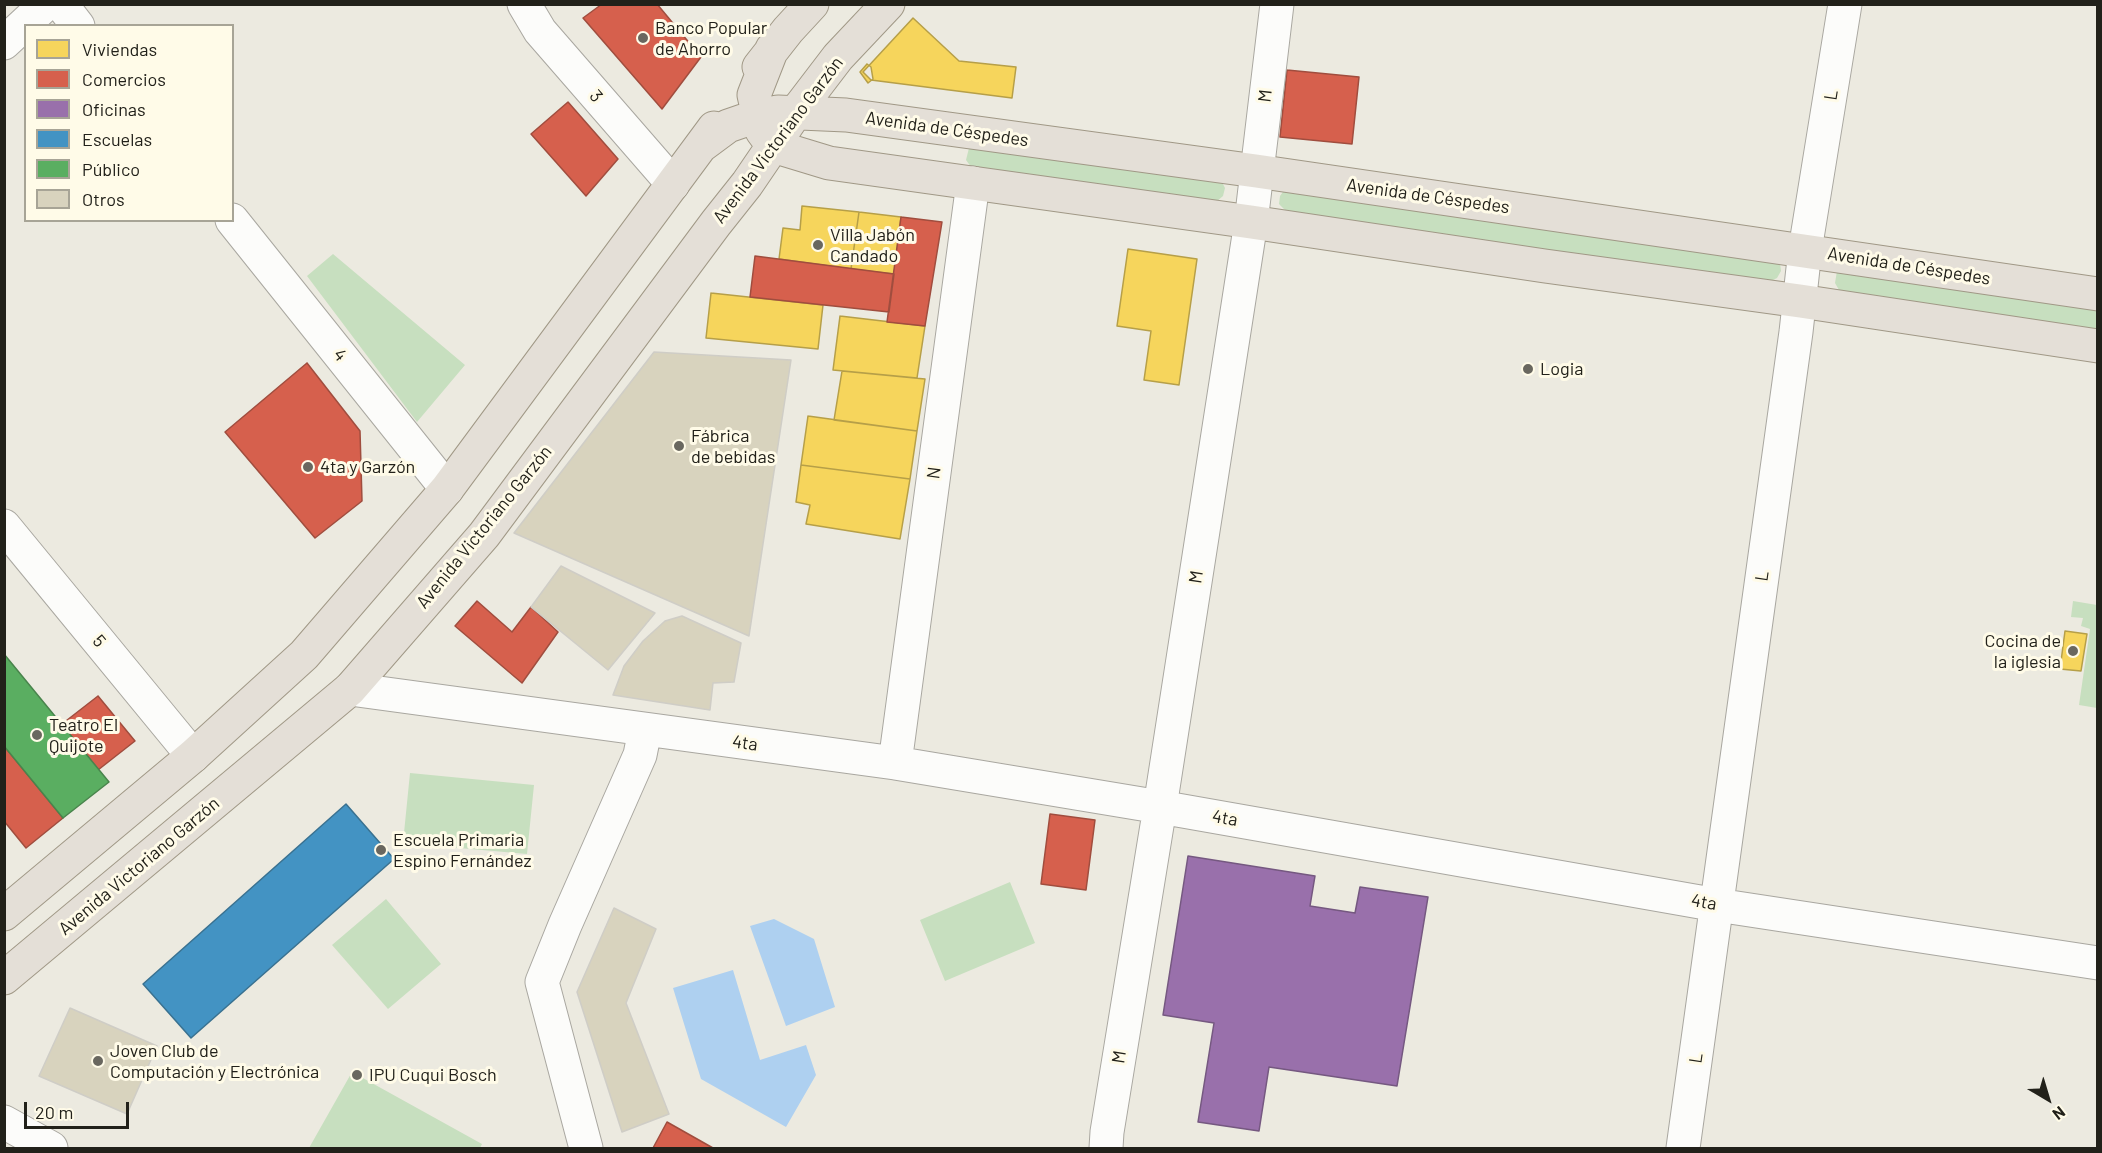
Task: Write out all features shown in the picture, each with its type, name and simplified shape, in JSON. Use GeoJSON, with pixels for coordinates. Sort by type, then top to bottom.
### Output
{"type":"FeatureCollection","features":[{"type":"Feature","properties":{"kind":"main road"},"geometry":{"type":"LineString","coordinates":[[4,914],[193,756],[304,655],[447,489],[772,49],[812,4]]}},
{"type":"Feature","properties":{"kind":"main road","name":"Avenida Victoriano Garzón"},"geometry":{"type":"LineString","coordinates":[[4,978],[350,689],[484,535],[747,184],[796,112],[838,57],[888,4]]}},
{"type":"Feature","properties":{"kind":"main road"},"geometry":{"type":"LineString","coordinates":[[772,49],[754,95],[762,131],[773,146],[829,163],[1800,301],[2097,346]]}},
{"type":"Feature","properties":{"kind":"main road","name":"Avenida de Céspedes"},"geometry":{"type":"LineString","coordinates":[[701,146],[728,126],[757,116],[778,112],[846,115],[1256,171],[2097,294]]}},
{"type":"Feature","properties":{"kind":"main road"},"geometry":{"type":"LineString","coordinates":[[747,184],[829,163]]}},
{"type":"Feature","properties":{"kind":"street"},"geometry":{"type":"LineString","coordinates":[[4,43],[45,4]]}},
{"type":"Feature","properties":{"kind":"street"},"geometry":{"type":"LineString","coordinates":[[61,4],[76,24]]}},
{"type":"Feature","properties":{"kind":"street","name":"3"},"geometry":{"type":"LineString","coordinates":[[524,4],[540,31],[673,184]]}},
{"type":"Feature","properties":{"kind":"street","name":"M"},"geometry":{"type":"LineString","coordinates":[[1113,1143],[1160,807],[1251,222],[1277,4]]}},
{"type":"Feature","properties":{"kind":"street","name":"L"},"geometry":{"type":"LineString","coordinates":[[1683,1149],[1800,301],[1805,250],[1845,4]]}},
{"type":"Feature","properties":{"kind":"street","name":"N"},"geometry":{"type":"LineString","coordinates":[[895,763],[973,183]]}},
{"type":"Feature","properties":{"kind":"street","name":"4"},"geometry":{"type":"LineString","coordinates":[[234,222],[447,489]]}},
{"type":"Feature","properties":{"kind":"street","name":"5"},"geometry":{"type":"LineString","coordinates":[[4,526],[193,756]]}},
{"type":"Feature","properties":{"kind":"street","name":"4ta"},"geometry":{"type":"LineString","coordinates":[[350,689],[895,763],[1717,905],[2097,963]]}},
{"type":"Feature","properties":{"kind":"street"},"geometry":{"type":"LineString","coordinates":[[586,1149],[542,982],[640,755],[645,730]]}},
{"type":"Feature","properties":{"kind":"street"},"geometry":{"type":"LineString","coordinates":[[4,1122],[51,1149]]}},
{"type":"Feature","properties":{"kind":"green space"},"geometry":{"type":"Polygon","coordinates":[[[969,148],[1221,180],[1225,188],[1223,196],[1216,202],[971,167],[966,160],[969,148]]]}},
{"type":"Feature","properties":{"kind":"green space"},"geometry":{"type":"Polygon","coordinates":[[[1285,189],[1780,263],[1781,271],[1777,278],[1769,282],[1288,213],[1279,204],[1280,196],[1285,189]]]}},
{"type":"Feature","properties":{"kind":"green space"},"geometry":{"type":"Polygon","coordinates":[[[333,254],[465,365],[417,422],[307,276],[333,254]]]}},
{"type":"Feature","properties":{"kind":"green space"},"geometry":{"type":"Polygon","coordinates":[[[1837,271],[2097,305],[2097,331],[1844,292],[1839,290],[1835,283],[1837,271]]]}},
{"type":"Feature","properties":{"kind":"green space"},"geometry":{"type":"Polygon","coordinates":[[[2073,601],[2097,605],[2097,708],[2079,705],[2090,629],[2081,626],[2083,618],[2071,617],[2073,601]]]}},
{"type":"Feature","properties":{"kind":"green space"},"geometry":{"type":"Polygon","coordinates":[[[410,773],[534,785],[527,854],[403,843],[410,773]]]}},
{"type":"Feature","properties":{"kind":"green space"},"geometry":{"type":"Polygon","coordinates":[[[1010,882],[1035,943],[945,981],[920,920],[1010,882]]]}},
{"type":"Feature","properties":{"kind":"green space"},"geometry":{"type":"Polygon","coordinates":[[[386,899],[441,964],[388,1009],[332,945],[386,899]]]}},
{"type":"Feature","properties":{"kind":"green space"},"geometry":{"type":"Polygon","coordinates":[[[352,1072],[482,1144],[480,1148],[309,1148],[352,1072]]]}},
{"type":"Feature","properties":{"kind":"water"},"geometry":{"type":"Polygon","coordinates":[[[774,919],[814,939],[835,1007],[786,1026],[750,926],[774,919]]]}},
{"type":"Feature","properties":{"kind":"water"},"geometry":{"type":"Polygon","coordinates":[[[733,970],[760,1060],[806,1045],[816,1075],[786,1127],[701,1079],[673,988],[733,970]]]}},
{"type":"Feature","properties":{"kind":"building: Viviendas"},"geometry":{"type":"Polygon","coordinates":[[[913,18],[959,61],[1016,67],[1012,98],[871,80],[863,72],[913,18]]]}},
{"type":"Feature","properties":{"kind":"building: Viviendas"},"geometry":{"type":"Polygon","coordinates":[[[867,64],[871,67],[873,79],[868,83],[860,72],[867,64]]]}},
{"type":"Feature","properties":{"kind":"building: Viviendas","name":"Villa Jabón Candado"},"geometry":{"type":"Polygon","coordinates":[[[802,206],[859,212],[851,269],[779,259],[783,228],[800,230],[802,206]]]}},
{"type":"Feature","properties":{"kind":"building: Viviendas"},"geometry":{"type":"Polygon","coordinates":[[[859,212],[901,217],[894,274],[851,269],[859,212]]]}},
{"type":"Feature","properties":{"kind":"building: Viviendas"},"geometry":{"type":"Polygon","coordinates":[[[1128,249],[1197,259],[1179,385],[1144,380],[1151,331],[1117,326],[1128,249]]]}},
{"type":"Feature","properties":{"kind":"building: Viviendas"},"geometry":{"type":"Polygon","coordinates":[[[711,293],[823,305],[818,349],[706,338],[711,293]]]}},
{"type":"Feature","properties":{"kind":"building: Viviendas"},"geometry":{"type":"Polygon","coordinates":[[[840,316],[925,326],[917,378],[833,370],[840,316]]]}},
{"type":"Feature","properties":{"kind":"building: Viviendas"},"geometry":{"type":"Polygon","coordinates":[[[842,371],[925,379],[917,431],[834,420],[842,371]]]}},
{"type":"Feature","properties":{"kind":"building: Viviendas"},"geometry":{"type":"Polygon","coordinates":[[[808,416],[917,431],[910,479],[801,465],[808,416]]]}},
{"type":"Feature","properties":{"kind":"building: Viviendas"},"geometry":{"type":"Polygon","coordinates":[[[801,465],[910,479],[900,539],[806,524],[810,505],[796,502],[801,465]]]}},
{"type":"Feature","properties":{"kind":"building: Viviendas","name":"Cocina de la iglesia"},"geometry":{"type":"Polygon","coordinates":[[[2065,631],[2087,634],[2081,671],[2060,669],[2065,631]]]}},
{"type":"Feature","properties":{"kind":"building: Comercios","name":"Banco Popular de Ahorro"},"geometry":{"type":"Polygon","coordinates":[[[602,4],[657,4],[701,57],[662,109],[583,18],[602,4]]]}},
{"type":"Feature","properties":{"kind":"building: Comercios"},"geometry":{"type":"Polygon","coordinates":[[[1287,70],[1359,77],[1352,144],[1280,137],[1287,70]]]}},
{"type":"Feature","properties":{"kind":"building: Comercios"},"geometry":{"type":"Polygon","coordinates":[[[568,102],[618,159],[586,196],[531,134],[568,102]]]}},
{"type":"Feature","properties":{"kind":"building: Comercios"},"geometry":{"type":"Polygon","coordinates":[[[901,217],[942,222],[925,326],[887,322],[901,217]]]}},
{"type":"Feature","properties":{"kind":"building: Comercios"},"geometry":{"type":"Polygon","coordinates":[[[755,256],[894,274],[889,312],[750,297],[755,256]]]}},
{"type":"Feature","properties":{"kind":"building: Comercios","name":"4ta y Garzón"},"geometry":{"type":"Polygon","coordinates":[[[307,363],[360,431],[362,501],[315,538],[225,432],[307,363]]]}},
{"type":"Feature","properties":{"kind":"building: Comercios"},"geometry":{"type":"Polygon","coordinates":[[[477,601],[512,632],[531,607],[558,632],[522,683],[455,626],[477,601]]]}},
{"type":"Feature","properties":{"kind":"building: Comercios"},"geometry":{"type":"Polygon","coordinates":[[[98,696],[135,741],[98,770],[62,724],[98,696]]]}},
{"type":"Feature","properties":{"kind":"building: Comercios"},"geometry":{"type":"Polygon","coordinates":[[[4,746],[63,818],[26,848],[4,821],[4,746]]]}},
{"type":"Feature","properties":{"kind":"building: Comercios"},"geometry":{"type":"Polygon","coordinates":[[[1050,814],[1095,820],[1086,890],[1041,884],[1050,814]]]}},
{"type":"Feature","properties":{"kind":"building: Comercios"},"geometry":{"type":"Polygon","coordinates":[[[667,1122],[713,1148],[653,1148],[667,1122]]]}},
{"type":"Feature","properties":{"kind":"building: Oficinas"},"geometry":{"type":"Polygon","coordinates":[[[1188,856],[1315,876],[1310,906],[1355,913],[1360,887],[1428,897],[1397,1086],[1269,1067],[1259,1131],[1198,1122],[1214,1023],[1163,1015],[1188,856]]]}},
{"type":"Feature","properties":{"kind":"building: Escuelas"},"geometry":{"type":"Polygon","coordinates":[[[346,804],[394,859],[191,1038],[143,984],[346,804]]]}},
{"type":"Feature","properties":{"kind":"building: Público","name":"Teatro El Quijote"},"geometry":{"type":"Polygon","coordinates":[[[4,654],[109,782],[63,818],[4,746],[4,654]]]}},
{"type":"Feature","properties":{"kind":"building: Otros","name":"Fábrica de bebidas"},"geometry":{"type":"Polygon","coordinates":[[[654,352],[791,360],[749,636],[514,533],[654,352]]]}},
{"type":"Feature","properties":{"kind":"building: Otros"},"geometry":{"type":"Polygon","coordinates":[[[561,566],[655,613],[608,670],[531,607],[561,566]]]}},
{"type":"Feature","properties":{"kind":"building: Otros"},"geometry":{"type":"Polygon","coordinates":[[[682,616],[741,643],[734,682],[713,683],[710,710],[613,695],[624,666],[643,641],[665,621],[682,616]]]}},
{"type":"Feature","properties":{"kind":"building: Otros"},"geometry":{"type":"Polygon","coordinates":[[[614,908],[656,929],[626,1003],[669,1114],[622,1132],[577,992],[614,908]]]}},
{"type":"Feature","properties":{"kind":"building: Otros","name":"Joven Club de Computación y Electrónica"},"geometry":{"type":"Polygon","coordinates":[[[70,1008],[157,1046],[127,1114],[39,1076],[70,1008]]]}},
{"type":"Feature","properties":{"kind":"place","name":"Banco Popular de Ahorro"},"geometry":{"type":"Point","coordinates":[643,38]}},
{"type":"Feature","properties":{"kind":"place","name":"Villa Jabón Candado"},"geometry":{"type":"Point","coordinates":[818,245]}},
{"type":"Feature","properties":{"kind":"place","name":"Logia"},"geometry":{"type":"Point","coordinates":[1528,369]}},
{"type":"Feature","properties":{"kind":"place","name":"Fábrica de bebidas"},"geometry":{"type":"Point","coordinates":[679,446]}},
{"type":"Feature","properties":{"kind":"place","name":"4ta y Garzón"},"geometry":{"type":"Point","coordinates":[308,467]}},
{"type":"Feature","properties":{"kind":"place","name":"Cocina de la iglesia"},"geometry":{"type":"Point","coordinates":[2073,651]}},
{"type":"Feature","properties":{"kind":"place","name":"Teatro El Quijote"},"geometry":{"type":"Point","coordinates":[37,735]}},
{"type":"Feature","properties":{"kind":"place","name":"Escuela Primaria Espino Fernández"},"geometry":{"type":"Point","coordinates":[381,850]}},
{"type":"Feature","properties":{"kind":"place","name":"Joven Club de Computación y Electrónica"},"geometry":{"type":"Point","coordinates":[98,1061]}},
{"type":"Feature","properties":{"kind":"place","name":"IPU Cuqui Bosch"},"geometry":{"type":"Point","coordinates":[357,1075]}}]}
